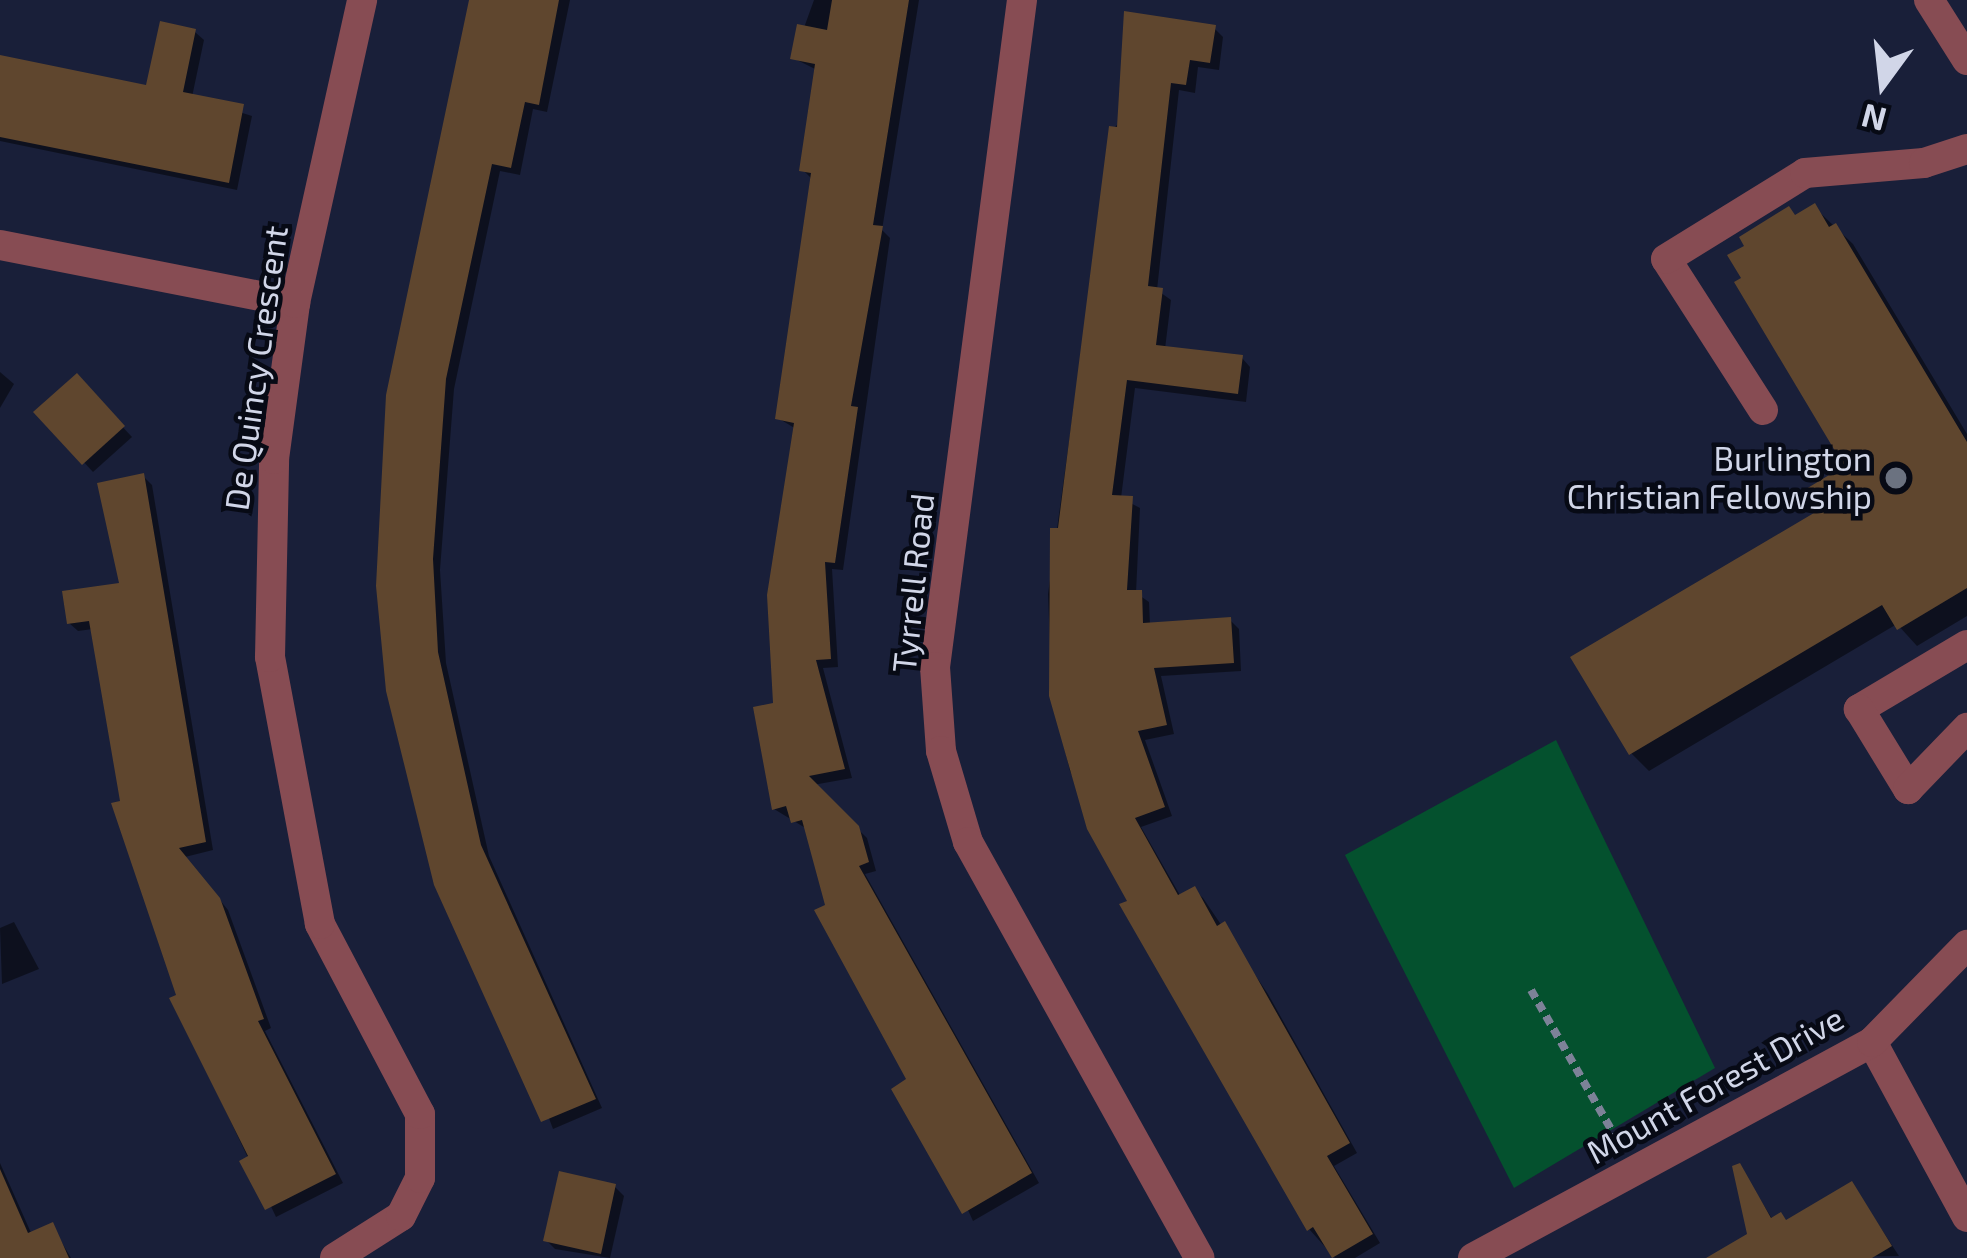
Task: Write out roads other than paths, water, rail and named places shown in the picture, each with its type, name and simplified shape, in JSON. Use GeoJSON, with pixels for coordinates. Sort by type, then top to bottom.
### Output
{"type":"FeatureCollection","features":[{"type":"Feature","properties":{"kind":"street","name":"De Quincy Crescent"},"geometry":{"type":"LineString","coordinates":[[335,1258],[401,1216],[420,1178],[420,1114],[320,924],[278,730],[269,535],[295,303],[362,0]]}},
{"type":"Feature","properties":{"kind":"street","name":"Tyrrell Road"},"geometry":{"type":"LineString","coordinates":[[1022,0],[935,667],[941,751],[968,842],[1200,1258]]}},
{"type":"Feature","properties":{"kind":"street"},"geometry":{"type":"LineString","coordinates":[[1929,0],[1967,60]]}},
{"type":"Feature","properties":{"kind":"street"},"geometry":{"type":"LineString","coordinates":[[1763,410],[1666,259],[1804,173],[1924,163],[1967,149]]}},
{"type":"Feature","properties":{"kind":"street"},"geometry":{"type":"LineString","coordinates":[[0,244],[295,303]]}},
{"type":"Feature","properties":{"kind":"street"},"geometry":{"type":"LineString","coordinates":[[1967,645],[1859,709],[1908,789],[1967,728]]}},
{"type":"Feature","properties":{"kind":"street","name":"Mount Forest Drive"},"geometry":{"type":"LineString","coordinates":[[1473,1258],[1872,1042],[1967,945]]}},
{"type":"Feature","properties":{"kind":"street"},"geometry":{"type":"LineString","coordinates":[[1872,1042],[1967,1216]]}},
{"type":"Feature","properties":{"kind":"place","name":"Burlington Christian Fellowship"},"geometry":{"type":"Point","coordinates":[1896,478]}}]}
